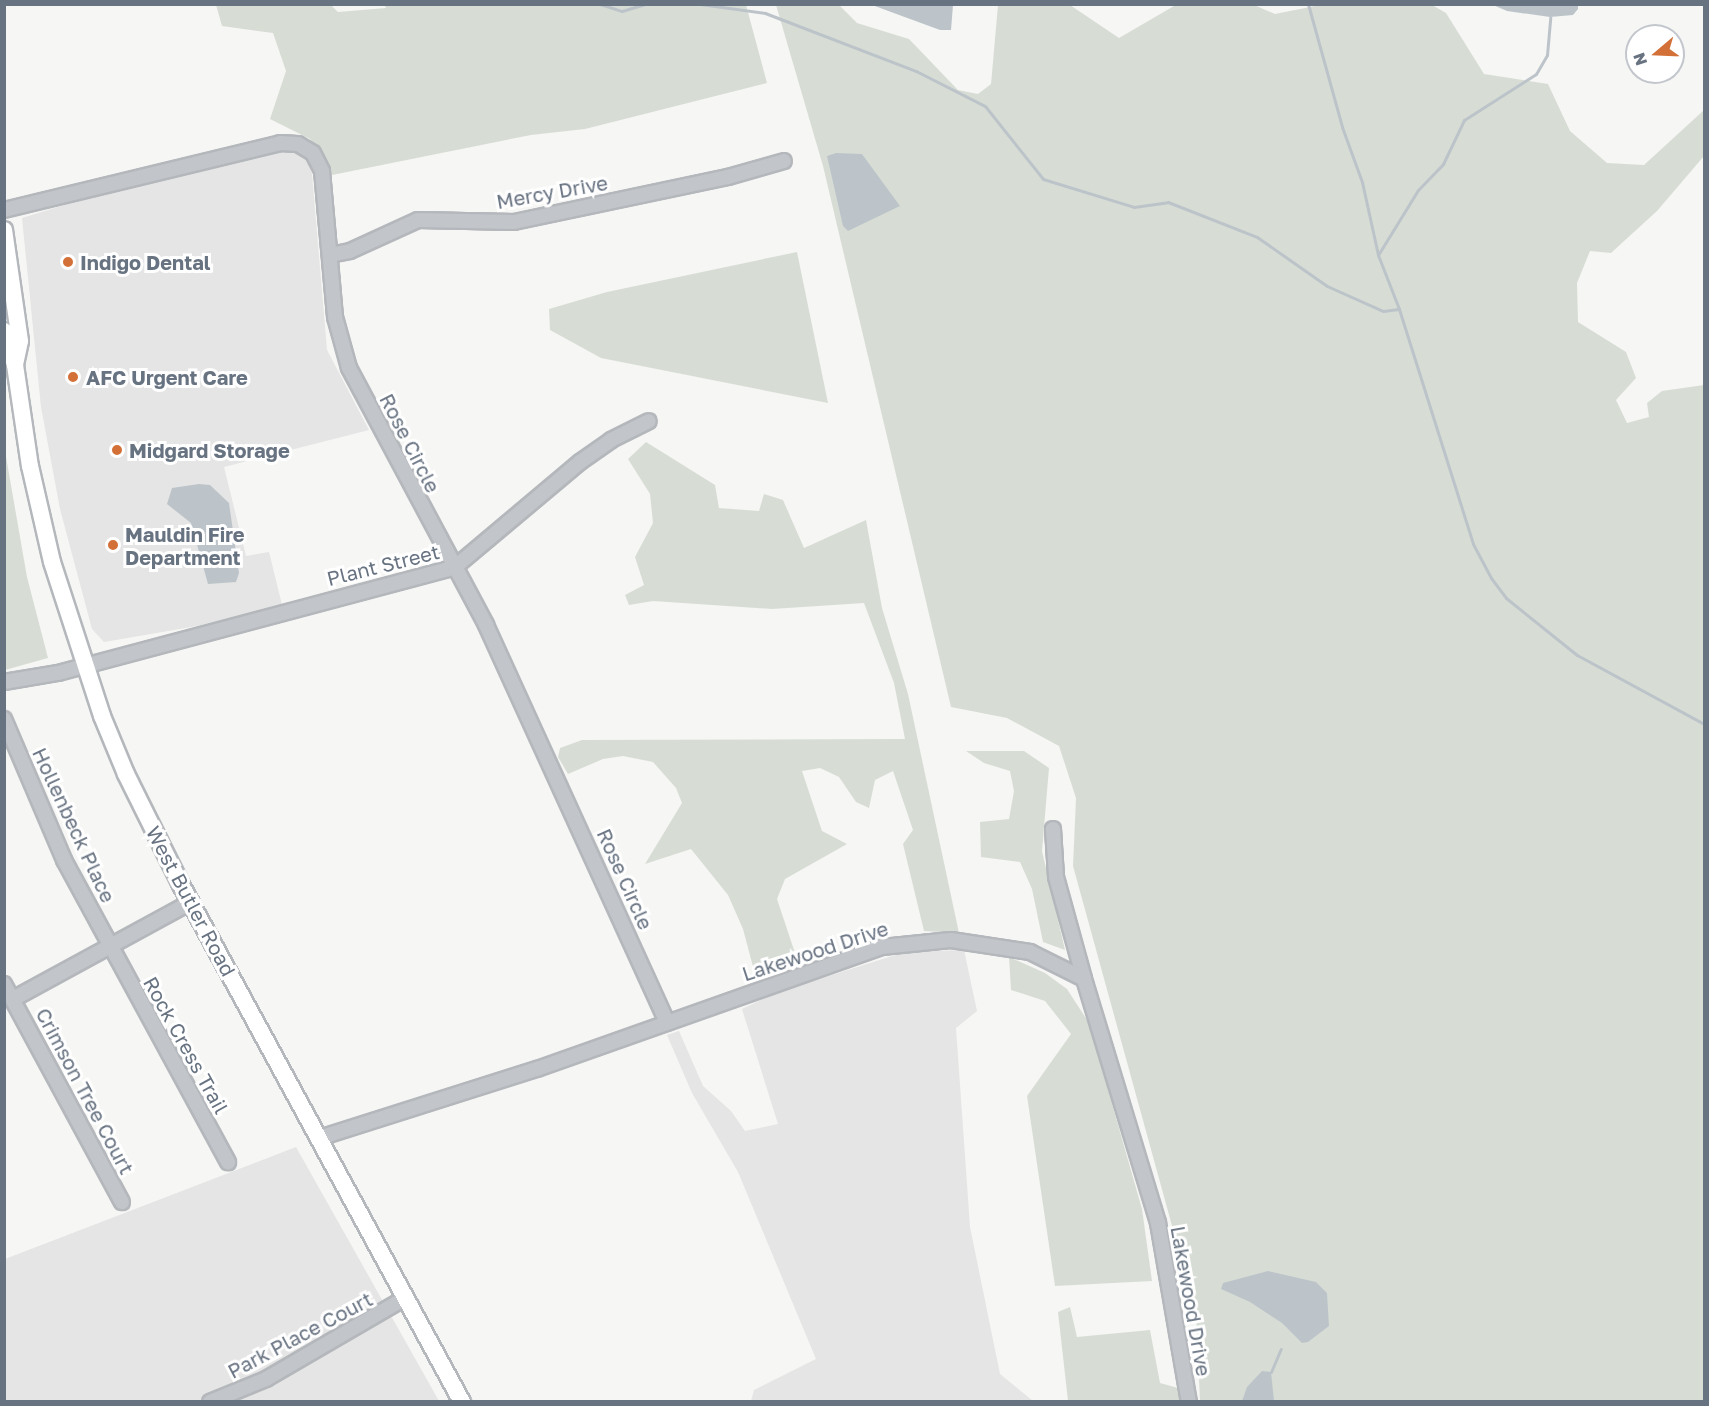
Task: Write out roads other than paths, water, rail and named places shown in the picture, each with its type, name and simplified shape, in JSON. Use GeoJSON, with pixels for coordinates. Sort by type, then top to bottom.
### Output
{"type":"FeatureCollection","features":[{"type":"Feature","properties":{"kind":"main road","name":"West Butler Road"},"geometry":{"type":"LineString","coordinates":[[4,230],[20,340],[15,365]]}},
{"type":"Feature","properties":{"kind":"main road","name":"West Butler Road"},"geometry":{"type":"LineString","coordinates":[[4,331],[15,365],[42,523],[85,666],[126,774],[191,902],[462,1401]]}},
{"type":"Feature","properties":{"kind":"street","name":"Rose Circle"},"geometry":{"type":"LineString","coordinates":[[4,210],[288,142],[309,149],[320,166],[336,327],[349,368],[455,567],[563,789],[667,1023]]}},
{"type":"Feature","properties":{"kind":"street","name":"Mercy Drive"},"geometry":{"type":"LineString","coordinates":[[330,255],[350,251],[418,220],[514,222],[728,177],[784,160]]}},
{"type":"Feature","properties":{"kind":"street","name":"Plant Street"},"geometry":{"type":"LineString","coordinates":[[4,682],[85,666],[455,567],[580,462],[611,440],[649,421]]}},
{"type":"Feature","properties":{"kind":"street","name":"Hollenbeck Place"},"geometry":{"type":"LineString","coordinates":[[4,719],[64,860],[110,946]]}},
{"type":"Feature","properties":{"kind":"street"},"geometry":{"type":"LineString","coordinates":[[1053,829],[1056,877],[1084,979]]}},
{"type":"Feature","properties":{"kind":"street"},"geometry":{"type":"LineString","coordinates":[[13,999],[191,902]]}},
{"type":"Feature","properties":{"kind":"street","name":"Lakewood Drive"},"geometry":{"type":"LineString","coordinates":[[318,1138],[537,1069],[845,959],[908,942],[1001,945],[1030,952],[1084,979],[1158,1223],[1189,1401]]}},
{"type":"Feature","properties":{"kind":"street","name":"Rock Cress Trail"},"geometry":{"type":"LineString","coordinates":[[110,946],[228,1162]]}},
{"type":"Feature","properties":{"kind":"street","name":"Crimson Tree Court"},"geometry":{"type":"LineString","coordinates":[[4,984],[122,1202]]}},
{"type":"Feature","properties":{"kind":"street","name":"Park Place Court"},"geometry":{"type":"LineString","coordinates":[[210,1401],[266,1378],[405,1298]]}},
{"type":"Feature","properties":{"kind":"waterway"},"geometry":{"type":"LineString","coordinates":[[600,4],[622,11],[645,4]]}},
{"type":"Feature","properties":{"kind":"waterway"},"geometry":{"type":"LineString","coordinates":[[700,4],[765,13],[916,71],[985,106],[1043,179],[1134,207],[1168,202],[1257,237],[1327,286],[1383,311],[1399,309]]}},
{"type":"Feature","properties":{"kind":"waterway"},"geometry":{"type":"LineString","coordinates":[[1308,4],[1342,127],[1362,182],[1378,255],[1399,309],[1473,544],[1491,578],[1506,598],[1577,655],[1704,724]]}},
{"type":"Feature","properties":{"kind":"waterway"},"geometry":{"type":"LineString","coordinates":[[1378,255],[1418,190],[1443,164],[1464,120],[1536,74],[1547,55],[1550,17]]}},
{"type":"Feature","properties":{"kind":"waterway"},"geometry":{"type":"LineString","coordinates":[[1271,1372],[1281,1349]]}},
{"type":"Feature","properties":{"kind":"place","name":"Indigo Dental"},"geometry":{"type":"Point","coordinates":[68,262]}},
{"type":"Feature","properties":{"kind":"place","name":"AFC Urgent Care"},"geometry":{"type":"Point","coordinates":[73,377]}},
{"type":"Feature","properties":{"kind":"place","name":"Midgard Storage"},"geometry":{"type":"Point","coordinates":[117,450]}},
{"type":"Feature","properties":{"kind":"place","name":"Mauldin Fire Department"},"geometry":{"type":"Point","coordinates":[113,545]}}]}
